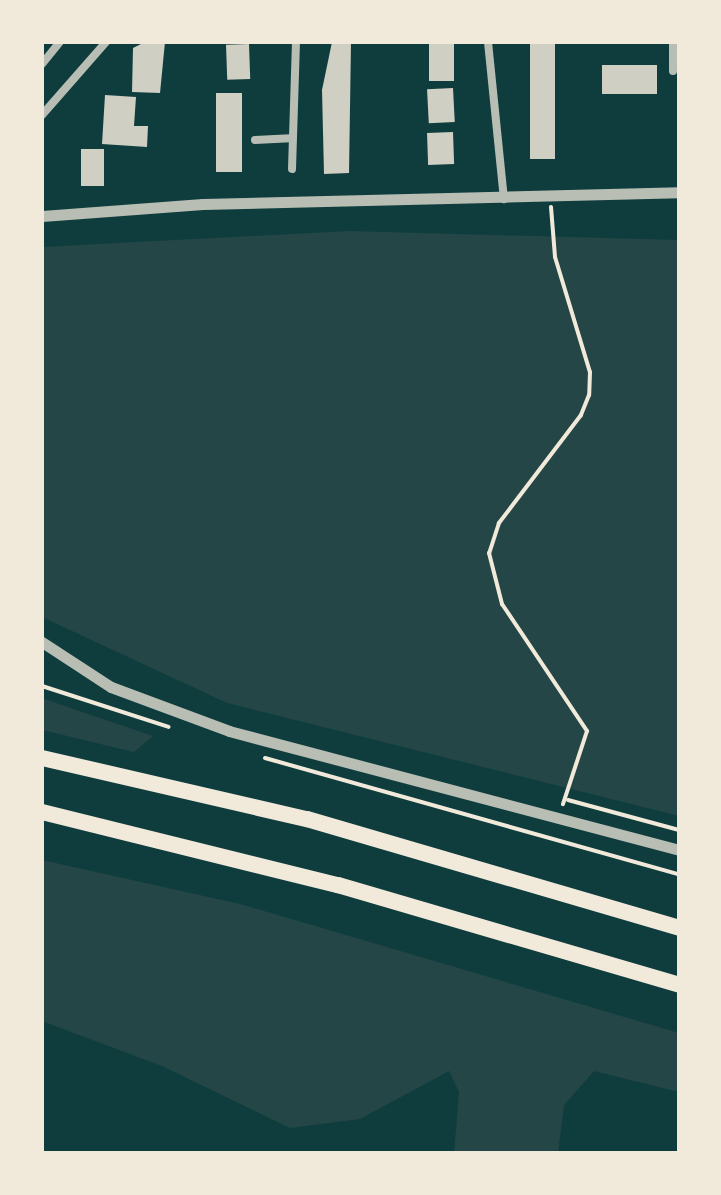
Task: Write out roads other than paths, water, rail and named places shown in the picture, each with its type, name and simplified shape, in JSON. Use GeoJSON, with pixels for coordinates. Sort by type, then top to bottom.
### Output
{"type":"FeatureCollection","features":[{"type":"Feature","properties":{"kind":"highway"},"geometry":{"type":"LineString","coordinates":[[42,758],[307,819],[679,928]]}},
{"type":"Feature","properties":{"kind":"highway"},"geometry":{"type":"LineString","coordinates":[[42,812],[338,885],[679,985]]}},
{"type":"Feature","properties":{"kind":"street"},"geometry":{"type":"LineString","coordinates":[[42,64],[60,42]]}},
{"type":"Feature","properties":{"kind":"street"},"geometry":{"type":"LineString","coordinates":[[42,115],[106,42]]}},
{"type":"Feature","properties":{"kind":"street"},"geometry":{"type":"LineString","coordinates":[[292,169],[290,138],[296,42]]}},
{"type":"Feature","properties":{"kind":"street"},"geometry":{"type":"LineString","coordinates":[[488,42],[504,199]]}},
{"type":"Feature","properties":{"kind":"street"},"geometry":{"type":"LineString","coordinates":[[673,42],[673,71]]}},
{"type":"Feature","properties":{"kind":"street"},"geometry":{"type":"LineString","coordinates":[[255,140],[290,138]]}},
{"type":"Feature","properties":{"kind":"street"},"geometry":{"type":"LineString","coordinates":[[42,216],[233,203],[504,199],[679,192]]}},
{"type":"Feature","properties":{"kind":"street"},"geometry":{"type":"LineString","coordinates":[[42,642],[111,687],[229,731],[679,850]]}}]}
